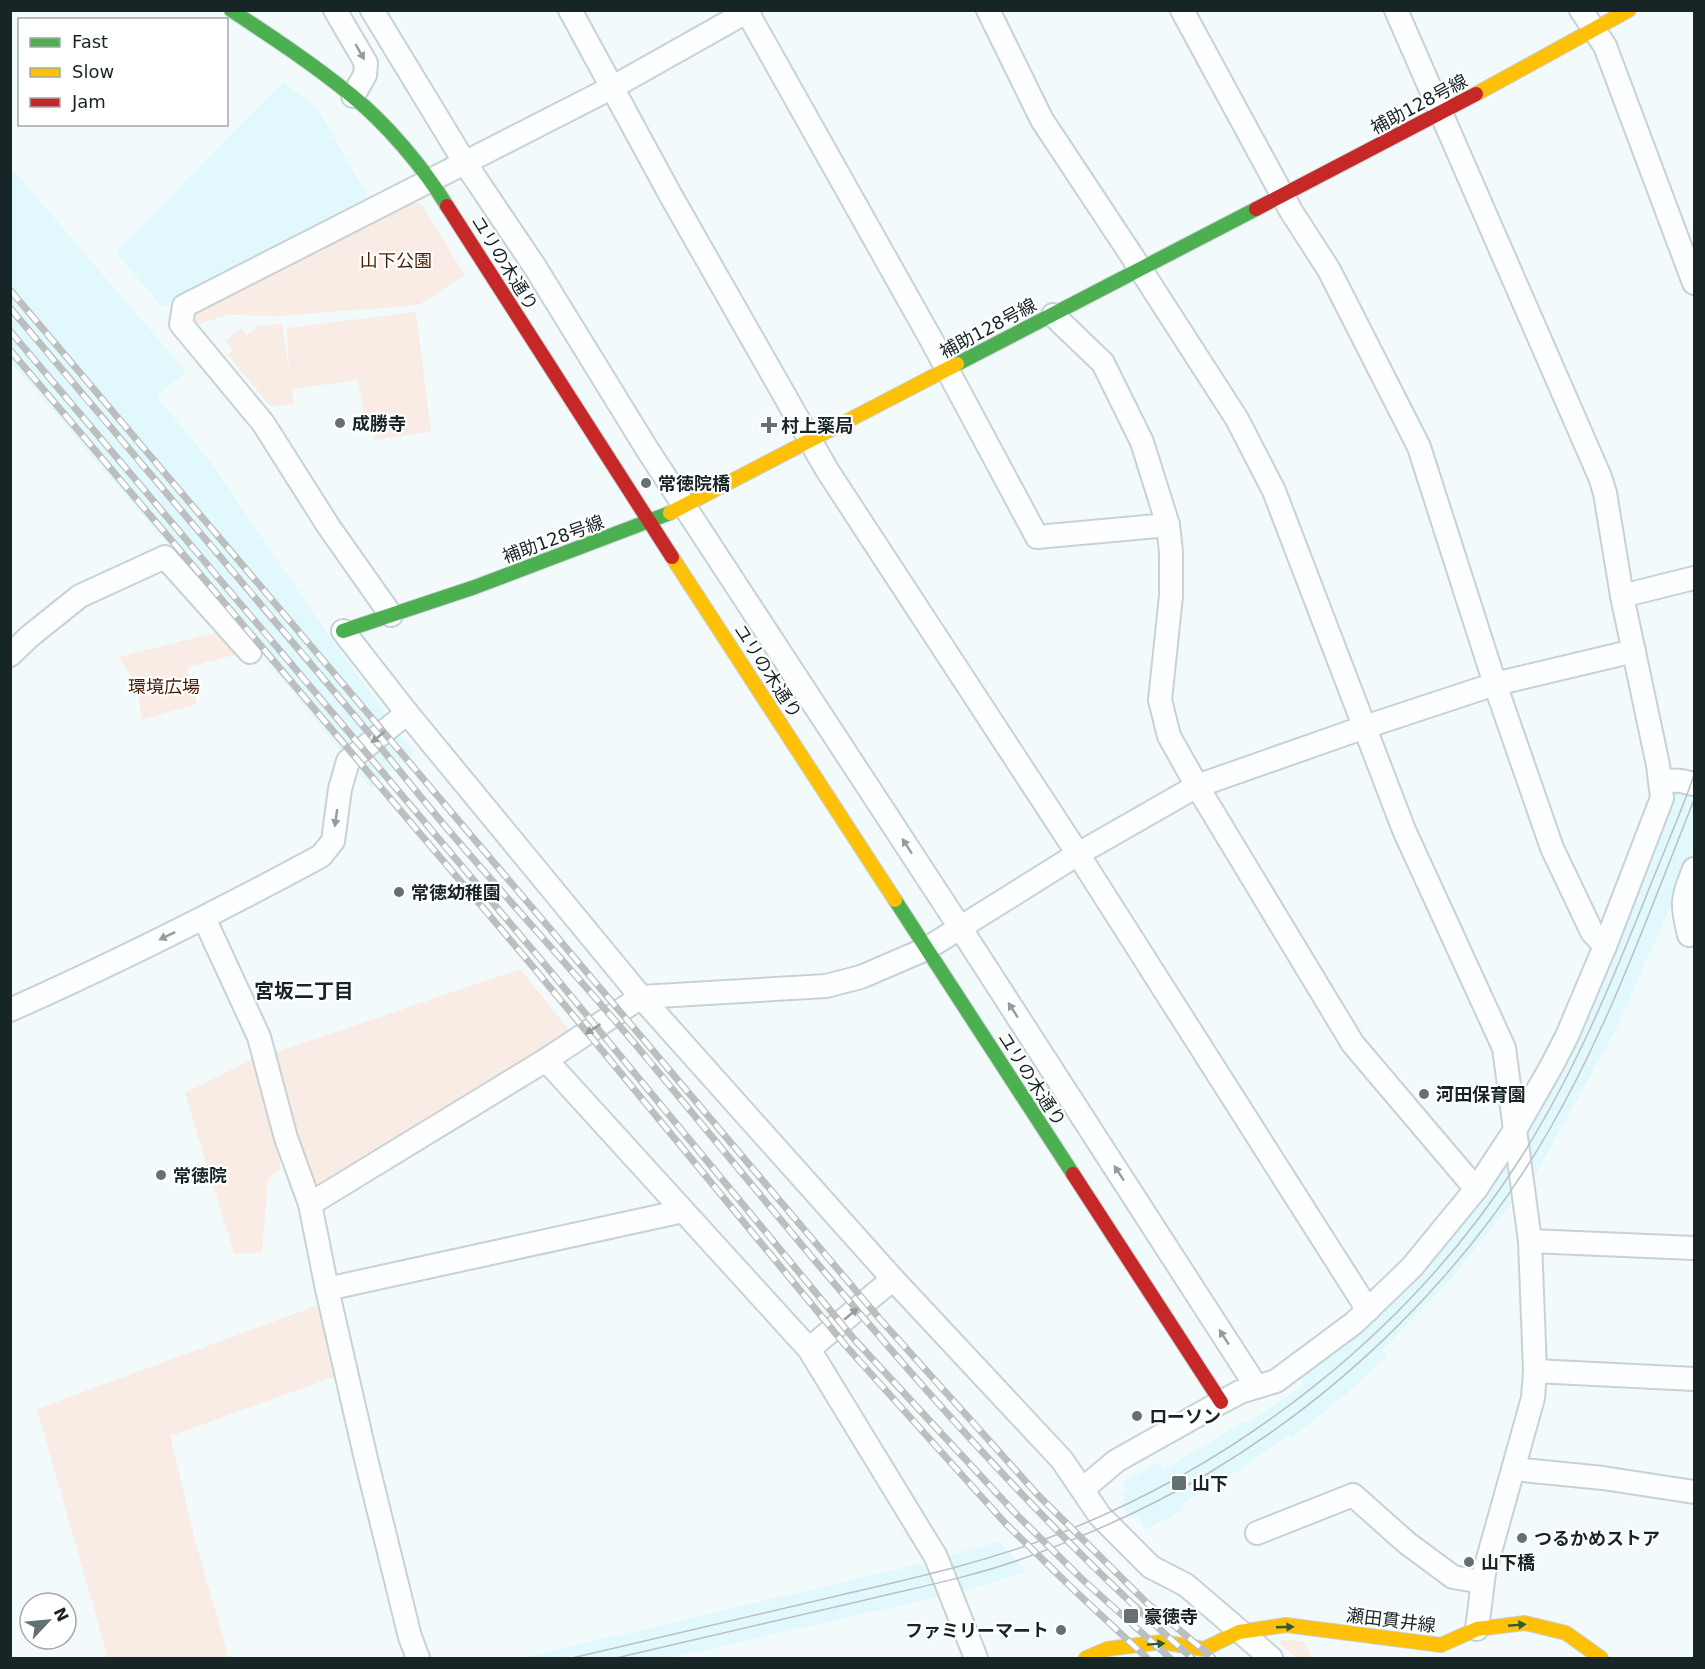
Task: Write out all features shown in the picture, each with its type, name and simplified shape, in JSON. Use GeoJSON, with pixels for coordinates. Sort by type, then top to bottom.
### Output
{"type":"FeatureCollection","features":[{"type":"Feature","properties":{"kind":"street","name":"ユリの木通り"},"geometry":{"type":"LineString","coordinates":[[231,10],[302,58],[352,96],[381,123],[431,180],[926,949],[1221,1402]]}},
{"type":"Feature","properties":{"kind":"street"},"geometry":{"type":"LineString","coordinates":[[335,10],[366,63],[364,75],[352,96]]}},
{"type":"Feature","properties":{"kind":"street"},"geometry":{"type":"LineString","coordinates":[[372,10],[465,163],[535,267],[647,449],[1256,1386]]}},
{"type":"Feature","properties":{"kind":"street"},"geometry":{"type":"LineString","coordinates":[[570,10],[671,196],[840,489],[1078,854],[1368,1310]]}},
{"type":"Feature","properties":{"kind":"street"},"geometry":{"type":"LineString","coordinates":[[988,10],[1042,120],[1237,420],[1274,491],[1404,830],[1504,1048],[1530,1241],[1535,1371],[1533,1398],[1482,1582],[1478,1629]]}},
{"type":"Feature","properties":{"kind":"street"},"geometry":{"type":"LineString","coordinates":[[1182,10],[1283,195],[1329,270],[1419,447],[1495,684],[1552,848],[1593,932],[1605,946]]}},
{"type":"Feature","properties":{"kind":"street"},"geometry":{"type":"LineString","coordinates":[[1083,1489],[1116,1461],[1221,1402],[1256,1386],[1276,1382],[1368,1310],[1412,1267],[1476,1189],[1536,1095],[1567,1036],[1605,946],[1662,798],[1622,596],[1605,493],[1600,477],[1396,10]]}},
{"type":"Feature","properties":{"kind":"street","name":"補助128号線"},"geometry":{"type":"LineString","coordinates":[[343,631],[475,587],[650,522],[811,441],[1442,113],[1587,20],[1629,10]]}},
{"type":"Feature","properties":{"kind":"street"},"geometry":{"type":"LineString","coordinates":[[391,615],[329,527],[263,423],[181,324],[184,306],[613,87],[748,11],[948,370],[1037,537],[1168,525]]}},
{"type":"Feature","properties":{"kind":"street"},"geometry":{"type":"LineString","coordinates":[[1587,20],[1605,46],[1695,283]]}},
{"type":"Feature","properties":{"kind":"street"},"geometry":{"type":"LineString","coordinates":[[1053,315],[1103,363],[1142,442],[1168,525],[1171,552],[1171,596],[1160,700],[1169,736],[1353,1044],[1476,1189]]}},
{"type":"Feature","properties":{"kind":"street"},"geometry":{"type":"LineString","coordinates":[[10,655],[30,636],[81,596],[165,557],[250,652]]}},
{"type":"Feature","properties":{"kind":"street"},"geometry":{"type":"LineString","coordinates":[[1622,596],[1695,578]]}},
{"type":"Feature","properties":{"kind":"street"},"geometry":{"type":"LineString","coordinates":[[343,631],[406,714],[641,997],[893,1279],[1062,1460],[1100,1516],[1151,1567],[1186,1585],[1271,1659]]}},
{"type":"Feature","properties":{"kind":"street"},"geometry":{"type":"LineString","coordinates":[[310,1204],[546,1060],[641,997],[826,986],[861,977],[926,949],[1078,854],[1197,786],[1495,684],[1634,651]]}},
{"type":"Feature","properties":{"kind":"street"},"geometry":{"type":"LineString","coordinates":[[10,1010],[80,979],[204,918],[321,856],[333,841],[340,789],[348,761],[406,714]]}},
{"type":"Feature","properties":{"kind":"street"},"geometry":{"type":"LineString","coordinates":[[1660,780],[1695,784]]}},
{"type":"Feature","properties":{"kind":"street"},"geometry":{"type":"LineString","coordinates":[[1695,869],[1684,896],[1682,908],[1689,935],[1695,934]]}},
{"type":"Feature","properties":{"kind":"street"},"geometry":{"type":"LineString","coordinates":[[204,918],[259,1037],[286,1138],[310,1204],[366,1460],[410,1637],[418,1659]]}},
{"type":"Feature","properties":{"kind":"street"},"geometry":{"type":"LineString","coordinates":[[546,1060],[809,1349],[936,1557],[976,1659]]}},
{"type":"Feature","properties":{"kind":"street"},"geometry":{"type":"LineString","coordinates":[[327,1289],[683,1211]]}},
{"type":"Feature","properties":{"kind":"street"},"geometry":{"type":"LineString","coordinates":[[1530,1241],[1695,1248]]}},
{"type":"Feature","properties":{"kind":"street"},"geometry":{"type":"LineString","coordinates":[[809,1349],[893,1279]]}},
{"type":"Feature","properties":{"kind":"street"},"geometry":{"type":"LineString","coordinates":[[1535,1371],[1695,1379]]}},
{"type":"Feature","properties":{"kind":"street"},"geometry":{"type":"LineString","coordinates":[[1514,1469],[1603,1478],[1695,1492]]}},
{"type":"Feature","properties":{"kind":"street"},"geometry":{"type":"LineString","coordinates":[[1257,1533],[1353,1495],[1407,1543],[1453,1577],[1482,1582]]}},
{"type":"Feature","properties":{"kind":"street","name":"瀬田貫井線"},"geometry":{"type":"LineString","coordinates":[[1086,1659],[1107,1649],[1162,1642],[1204,1649],[1239,1632],[1286,1625],[1439,1652],[1478,1629],[1525,1623],[1566,1633],[1601,1659]]}},
{"type":"Feature","properties":{"kind":"shaded area"},"geometry":{"type":"Polygon","coordinates":[[[283,82],[317,108],[368,197],[162,307],[116,252],[283,82]]]}},
{"type":"Feature","properties":{"kind":"shaded area"},"geometry":{"type":"Polygon","coordinates":[[[10,166],[186,372],[156,396],[210,461],[322,626],[414,752],[371,788],[253,644],[11,362],[10,166]]]}},
{"type":"Feature","properties":{"kind":"shaded area"},"geometry":{"type":"Polygon","coordinates":[[[1673,792],[1694,792],[1694,844],[1673,900],[1616,1029],[1532,1181],[1523,1131],[1673,792]]]}},
{"type":"Feature","properties":{"kind":"shaded area"},"geometry":{"type":"Polygon","coordinates":[[[1508,1155],[1518,1195],[1451,1279],[1382,1350],[1387,1356],[1345,1395],[1291,1438],[1288,1435],[1245,1466],[1182,1504],[1185,1509],[1145,1530],[1137,1516],[1132,1518],[1120,1504],[1125,1501],[1121,1492],[1127,1489],[1123,1482],[1159,1463],[1163,1470],[1245,1421],[1248,1424],[1304,1384],[1297,1374],[1508,1155]]]}},
{"type":"Feature","properties":{"kind":"shaded area"},"geometry":{"type":"Polygon","coordinates":[[[999,1542],[1027,1571],[957,1594],[943,1557],[999,1542]]]}},
{"type":"Feature","properties":{"kind":"shaded area"},"geometry":{"type":"Polygon","coordinates":[[[933,1561],[946,1595],[669,1658],[522,1658],[933,1561]]]}},
{"type":"Feature","properties":{"kind":"green space","name":"山下公園"},"geometry":{"type":"Polygon","coordinates":[[[407,201],[421,204],[465,275],[419,305],[279,316],[228,315],[194,325],[194,309],[407,201]]]}},
{"type":"Feature","properties":{"kind":"green space"},"geometry":{"type":"Polygon","coordinates":[[[416,312],[431,432],[375,440],[373,423],[365,423],[358,380],[292,389],[294,404],[270,406],[228,355],[233,350],[225,341],[241,328],[247,335],[258,326],[282,324],[289,369],[287,328],[416,312]]]}},
{"type":"Feature","properties":{"kind":"green space","name":"環境広場"},"geometry":{"type":"Polygon","coordinates":[[[219,632],[237,654],[187,668],[197,704],[142,720],[137,684],[118,657],[219,632]]]}},
{"type":"Feature","properties":{"kind":"green space"},"geometry":{"type":"Polygon","coordinates":[[[520,969],[571,1032],[324,1189],[312,1185],[291,1132],[274,1053],[520,969]]]}},
{"type":"Feature","properties":{"kind":"green space"},"geometry":{"type":"Polygon","coordinates":[[[253,1059],[281,1169],[268,1179],[262,1252],[234,1254],[185,1093],[253,1059]]]}},
{"type":"Feature","properties":{"kind":"green space"},"geometry":{"type":"Polygon","coordinates":[[[321,1304],[337,1376],[170,1436],[197,1547],[229,1658],[108,1658],[37,1409],[321,1304]]]}},
{"type":"Feature","properties":{"kind":"green space"},"geometry":{"type":"Polygon","coordinates":[[[1281,1640],[1304,1641],[1312,1658],[1297,1658],[1280,1644],[1281,1640]]]}},
{"type":"Feature","properties":{"kind":"tram line"},"geometry":{"type":"LineString","coordinates":[[572,1658],[923,1576],[1056,1535],[1125,1505],[1192,1469],[1257,1429],[1318,1383],[1375,1333],[1428,1279],[1477,1221],[1540,1127],[1575,1061],[1606,993],[1694,775]]}},
{"type":"Feature","properties":{"kind":"tram line"},"geometry":{"type":"LineString","coordinates":[[616,1658],[960,1577],[1043,1551],[1115,1522],[1184,1487],[1258,1441],[1307,1406],[1399,1324],[1441,1280],[1480,1233],[1516,1183],[1548,1132],[1590,1052],[1627,969],[1694,800]]}},
{"type":"Feature","properties":{"kind":"railway"},"geometry":{"type":"LineString","coordinates":[[10,290],[879,1318],[1037,1494],[1147,1603],[1213,1658]]}},
{"type":"Feature","properties":{"kind":"railway"},"geometry":{"type":"LineString","coordinates":[[10,308],[445,826],[635,1044],[902,1362],[1042,1515],[1192,1658]]}},
{"type":"Feature","properties":{"kind":"railway"},"geometry":{"type":"LineString","coordinates":[[10,331],[542,961],[854,1339],[1017,1515],[1083,1580],[1170,1658]]}},
{"type":"Feature","properties":{"kind":"railway"},"geometry":{"type":"LineString","coordinates":[[10,350],[534,968],[846,1346],[1006,1524],[1147,1658]]}},
{"type":"Feature","properties":{"kind":"traffic: fast"},"geometry":{"type":"LineString","coordinates":[[231,10],[307,62],[364,106],[404,147],[447,206]]}},
{"type":"Feature","properties":{"kind":"traffic: fast"},"geometry":{"type":"LineString","coordinates":[[957,364],[1256,209]]}},
{"type":"Feature","properties":{"kind":"traffic: fast"},"geometry":{"type":"LineString","coordinates":[[343,631],[475,587],[670,513]]}},
{"type":"Feature","properties":{"kind":"traffic: fast"},"geometry":{"type":"LineString","coordinates":[[895,900],[1073,1174]]}},
{"type":"Feature","properties":{"kind":"traffic: slow"},"geometry":{"type":"LineString","coordinates":[[1476,94],[1629,10]]}},
{"type":"Feature","properties":{"kind":"traffic: slow"},"geometry":{"type":"LineString","coordinates":[[670,513],[957,364]]}},
{"type":"Feature","properties":{"kind":"traffic: slow"},"geometry":{"type":"LineString","coordinates":[[672,557],[895,900]]}},
{"type":"Feature","properties":{"kind":"traffic: slow"},"geometry":{"type":"LineString","coordinates":[[1086,1658],[1107,1649],[1162,1642],[1204,1649],[1239,1632],[1286,1625],[1441,1645],[1477,1629],[1525,1623],[1566,1633],[1601,1658]]}},
{"type":"Feature","properties":{"kind":"traffic: jam"},"geometry":{"type":"LineString","coordinates":[[1256,209],[1476,94]]}},
{"type":"Feature","properties":{"kind":"traffic: jam"},"geometry":{"type":"LineString","coordinates":[[447,206],[672,557]]}},
{"type":"Feature","properties":{"kind":"traffic: jam"},"geometry":{"type":"LineString","coordinates":[[1073,1174],[1221,1402]]}},
{"type":"Feature","properties":{"kind":"place","name":"成勝寺"},"geometry":{"type":"Point","coordinates":[340,423]}},
{"type":"Feature","properties":{"kind":"place","name":"村上薬局"},"geometry":{"type":"Point","coordinates":[769,425]}},
{"type":"Feature","properties":{"kind":"place","name":"常徳院橋"},"geometry":{"type":"Point","coordinates":[646,483]}},
{"type":"Feature","properties":{"kind":"place","name":"常徳幼稚園"},"geometry":{"type":"Point","coordinates":[399,892]}},
{"type":"Feature","properties":{"kind":"place","name":"河田保育園"},"geometry":{"type":"Point","coordinates":[1424,1094]}},
{"type":"Feature","properties":{"kind":"place","name":"常徳院"},"geometry":{"type":"Point","coordinates":[161,1175]}},
{"type":"Feature","properties":{"kind":"place","name":"ローソン"},"geometry":{"type":"Point","coordinates":[1137,1416]}},
{"type":"Feature","properties":{"kind":"place","name":"山下"},"geometry":{"type":"Point","coordinates":[1179,1483]}},
{"type":"Feature","properties":{"kind":"place","name":"つるかめストア"},"geometry":{"type":"Point","coordinates":[1522,1538]}},
{"type":"Feature","properties":{"kind":"place","name":"山下橋"},"geometry":{"type":"Point","coordinates":[1469,1562]}},
{"type":"Feature","properties":{"kind":"place","name":"豪徳寺"},"geometry":{"type":"Point","coordinates":[1131,1616]}},
{"type":"Feature","properties":{"kind":"place","name":"ファミリーマート"},"geometry":{"type":"Point","coordinates":[1061,1630]}},
{"type":"Feature","properties":{"kind":"district","name":"宮坂二丁目"},"geometry":{"type":"Point","coordinates":[304,991]}}]}
